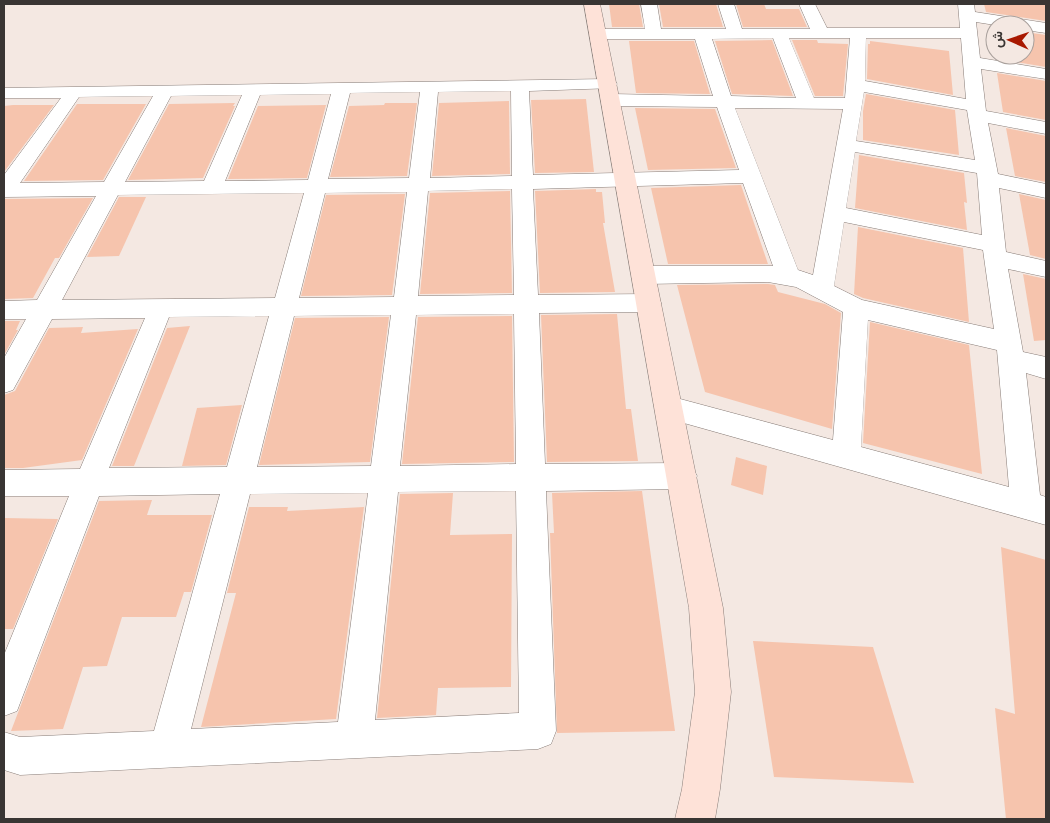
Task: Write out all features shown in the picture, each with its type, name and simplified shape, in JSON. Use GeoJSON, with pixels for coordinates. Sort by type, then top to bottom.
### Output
{"type":"FeatureCollection","features":[{"type":"Feature","properties":{"kind":"main road"},"geometry":{"type":"LineString","coordinates":[[592,4],[706,608],[712,692],[701,789],[695,819]]}},
{"type":"Feature","properties":{"kind":"street"},"geometry":{"type":"LineString","coordinates":[[649,4],[654,34]]}},
{"type":"Feature","properties":{"kind":"street"},"geometry":{"type":"LineString","coordinates":[[726,4],[736,34]]}},
{"type":"Feature","properties":{"kind":"street"},"geometry":{"type":"LineString","coordinates":[[807,4],[821,34]]}},
{"type":"Feature","properties":{"kind":"street"},"geometry":{"type":"LineString","coordinates":[[598,34],[858,34],[967,18],[1046,28]]}},
{"type":"Feature","properties":{"kind":"street"},"geometry":{"type":"LineString","coordinates":[[669,408],[1036,508],[1009,350],[995,252],[987,173],[976,111],[967,18]]}},
{"type":"Feature","properties":{"kind":"street"},"geometry":{"type":"LineString","coordinates":[[702,34],[724,102],[788,276]]}},
{"type":"Feature","properties":{"kind":"street"},"geometry":{"type":"LineString","coordinates":[[779,34],[807,103]]}},
{"type":"Feature","properties":{"kind":"street"},"geometry":{"type":"LineString","coordinates":[[822,289],[856,85],[858,34]]}},
{"type":"Feature","properties":{"kind":"street"},"geometry":{"type":"LineString","coordinates":[[972,62],[1046,74]]}},
{"type":"Feature","properties":{"kind":"street"},"geometry":{"type":"LineString","coordinates":[[4,93],[520,85],[724,102],[852,104]]}},
{"type":"Feature","properties":{"kind":"street"},"geometry":{"type":"LineString","coordinates":[[4,751],[20,756],[538,731],[520,85]]}},
{"type":"Feature","properties":{"kind":"street"},"geometry":{"type":"LineString","coordinates":[[856,85],[1046,128]]}},
{"type":"Feature","properties":{"kind":"street"},"geometry":{"type":"LineString","coordinates":[[354,740],[430,87]]}},
{"type":"Feature","properties":{"kind":"street"},"geometry":{"type":"LineString","coordinates":[[168,748],[342,88]]}},
{"type":"Feature","properties":{"kind":"street"},"geometry":{"type":"LineString","coordinates":[[212,186],[253,90]]}},
{"type":"Feature","properties":{"kind":"street"},"geometry":{"type":"LineString","coordinates":[[4,382],[165,91]]}},
{"type":"Feature","properties":{"kind":"street"},"geometry":{"type":"LineString","coordinates":[[4,190],[74,92]]}},
{"type":"Feature","properties":{"kind":"street"},"geometry":{"type":"LineString","coordinates":[[846,145],[987,173],[1046,191]]}},
{"type":"Feature","properties":{"kind":"street"},"geometry":{"type":"LineString","coordinates":[[4,190],[419,185],[752,176]]}},
{"type":"Feature","properties":{"kind":"street"},"geometry":{"type":"LineString","coordinates":[[836,212],[995,252],[1046,269]]}},
{"type":"Feature","properties":{"kind":"street"},"geometry":{"type":"LineString","coordinates":[[644,275],[768,274],[788,276],[822,289],[856,308],[1009,350],[1046,368]]}},
{"type":"Feature","properties":{"kind":"street"},"geometry":{"type":"LineString","coordinates":[[4,310],[649,303]]}},
{"type":"Feature","properties":{"kind":"street"},"geometry":{"type":"LineString","coordinates":[[4,698],[89,482],[161,308]]}},
{"type":"Feature","properties":{"kind":"street"},"geometry":{"type":"LineString","coordinates":[[846,456],[856,308]]}},
{"type":"Feature","properties":{"kind":"street"},"geometry":{"type":"LineString","coordinates":[[4,483],[682,476]]}},
{"type":"Feature","properties":{"kind":"building"},"geometry":{"type":"Polygon","coordinates":[[[609,4],[639,4],[643,27],[612,27],[609,4]]]}},
{"type":"Feature","properties":{"kind":"building"},"geometry":{"type":"Polygon","coordinates":[[[659,4],[716,4],[723,27],[663,27],[659,4]]]}},
{"type":"Feature","properties":{"kind":"building"},"geometry":{"type":"Polygon","coordinates":[[[736,4],[764,4],[766,9],[799,9],[807,27],[743,27],[736,4]]]}},
{"type":"Feature","properties":{"kind":"building"},"geometry":{"type":"Polygon","coordinates":[[[984,4],[1046,4],[1046,21],[1035,19],[1035,15],[1006,15],[986,12],[984,4]]]}},
{"type":"Feature","properties":{"kind":"building"},"geometry":{"type":"Polygon","coordinates":[[[1035,33],[1046,35],[1046,67],[1034,65],[1035,33]]]}},
{"type":"Feature","properties":{"kind":"building"},"geometry":{"type":"Polygon","coordinates":[[[772,40],[793,96],[732,94],[715,41],[772,40]]]}},
{"type":"Feature","properties":{"kind":"building"},"geometry":{"type":"Polygon","coordinates":[[[792,40],[817,40],[818,43],[848,44],[843,96],[815,96],[792,40]]]}},
{"type":"Feature","properties":{"kind":"building"},"geometry":{"type":"Polygon","coordinates":[[[629,41],[694,41],[710,94],[636,93],[629,41]]]}},
{"type":"Feature","properties":{"kind":"building"},"geometry":{"type":"Polygon","coordinates":[[[870,41],[949,51],[953,95],[867,79],[868,44],[870,44],[870,41]]]}},
{"type":"Feature","properties":{"kind":"building"},"geometry":{"type":"Polygon","coordinates":[[[997,73],[1046,81],[1046,120],[1003,112],[997,73]]]}},
{"type":"Feature","properties":{"kind":"building"},"geometry":{"type":"Polygon","coordinates":[[[866,94],[955,110],[959,155],[863,140],[863,111],[866,94]]]}},
{"type":"Feature","properties":{"kind":"building"},"geometry":{"type":"Polygon","coordinates":[[[586,99],[594,172],[535,173],[531,100],[586,99]]]}},
{"type":"Feature","properties":{"kind":"building"},"geometry":{"type":"Polygon","coordinates":[[[509,101],[510,174],[432,176],[439,103],[509,101]]]}},
{"type":"Feature","properties":{"kind":"building"},"geometry":{"type":"Polygon","coordinates":[[[235,103],[203,178],[128,180],[169,104],[235,103]]]}},
{"type":"Feature","properties":{"kind":"building"},"geometry":{"type":"Polygon","coordinates":[[[385,103],[417,103],[407,176],[330,177],[349,106],[384,105],[385,103]]]}},
{"type":"Feature","properties":{"kind":"building"},"geometry":{"type":"Polygon","coordinates":[[[77,104],[146,104],[103,180],[24,181],[77,104]]]}},
{"type":"Feature","properties":{"kind":"building"},"geometry":{"type":"Polygon","coordinates":[[[54,105],[4,172],[4,106],[54,105]]]}},
{"type":"Feature","properties":{"kind":"building"},"geometry":{"type":"Polygon","coordinates":[[[326,105],[307,178],[228,179],[258,106],[326,105]]]}},
{"type":"Feature","properties":{"kind":"building"},"geometry":{"type":"Polygon","coordinates":[[[635,108],[715,109],[736,168],[648,170],[635,108]]]}},
{"type":"Feature","properties":{"kind":"building"},"geometry":{"type":"Polygon","coordinates":[[[1006,128],[1046,136],[1046,182],[1015,176],[1006,128]]]}},
{"type":"Feature","properties":{"kind":"building"},"geometry":{"type":"Polygon","coordinates":[[[859,155],[964,173],[967,203],[964,202],[967,230],[855,208],[859,155]]]}},
{"type":"Feature","properties":{"kind":"building"},"geometry":{"type":"Polygon","coordinates":[[[741,185],[768,264],[668,264],[651,188],[741,185]]]}},
{"type":"Feature","properties":{"kind":"building"},"geometry":{"type":"Polygon","coordinates":[[[596,189],[596,192],[602,192],[605,223],[603,223],[615,292],[540,293],[535,191],[596,189]]]}},
{"type":"Feature","properties":{"kind":"building"},"geometry":{"type":"Polygon","coordinates":[[[510,191],[512,293],[420,294],[430,193],[510,191]]]}},
{"type":"Feature","properties":{"kind":"building"},"geometry":{"type":"Polygon","coordinates":[[[405,194],[392,295],[301,296],[326,195],[405,194]]]}},
{"type":"Feature","properties":{"kind":"building"},"geometry":{"type":"Polygon","coordinates":[[[1019,194],[1046,200],[1046,259],[1030,255],[1019,194]]]}},
{"type":"Feature","properties":{"kind":"building"},"geometry":{"type":"Polygon","coordinates":[[[119,197],[146,197],[119,256],[87,257],[119,197]]]}},
{"type":"Feature","properties":{"kind":"building"},"geometry":{"type":"Polygon","coordinates":[[[93,198],[59,258],[55,258],[33,298],[4,299],[4,199],[93,198]]]}},
{"type":"Feature","properties":{"kind":"building"},"geometry":{"type":"Polygon","coordinates":[[[858,227],[963,248],[969,322],[863,298],[854,294],[858,227]]]}},
{"type":"Feature","properties":{"kind":"building"},"geometry":{"type":"Polygon","coordinates":[[[1023,274],[1046,279],[1046,340],[1034,341],[1023,274]]]}},
{"type":"Feature","properties":{"kind":"building"},"geometry":{"type":"Polygon","coordinates":[[[677,285],[775,285],[778,292],[825,304],[841,313],[832,429],[705,392],[677,285]]]}},
{"type":"Feature","properties":{"kind":"building"},"geometry":{"type":"Polygon","coordinates":[[[617,314],[626,409],[631,409],[638,461],[547,462],[541,315],[617,314]]]}},
{"type":"Feature","properties":{"kind":"building"},"geometry":{"type":"Polygon","coordinates":[[[512,316],[514,462],[402,464],[418,317],[512,316]]]}},
{"type":"Feature","properties":{"kind":"building"},"geometry":{"type":"Polygon","coordinates":[[[389,317],[370,462],[259,465],[295,318],[389,317]]]}},
{"type":"Feature","properties":{"kind":"building"},"geometry":{"type":"Polygon","coordinates":[[[4,321],[20,321],[16,330],[18,330],[4,355],[4,321]]]}},
{"type":"Feature","properties":{"kind":"building"},"geometry":{"type":"Polygon","coordinates":[[[870,322],[969,345],[982,474],[863,443],[870,322]]]}},
{"type":"Feature","properties":{"kind":"building"},"geometry":{"type":"Polygon","coordinates":[[[190,326],[134,466],[112,466],[167,328],[190,326]]]}},
{"type":"Feature","properties":{"kind":"building"},"geometry":{"type":"Polygon","coordinates":[[[83,327],[81,333],[138,329],[82,460],[23,468],[4,468],[4,395],[15,391],[49,328],[83,327]]]}},
{"type":"Feature","properties":{"kind":"building"},"geometry":{"type":"Polygon","coordinates":[[[242,405],[226,465],[182,466],[197,408],[242,405]]]}},
{"type":"Feature","properties":{"kind":"building"},"geometry":{"type":"Polygon","coordinates":[[[736,457],[767,466],[763,495],[731,485],[736,457]]]}},
{"type":"Feature","properties":{"kind":"building"},"geometry":{"type":"Polygon","coordinates":[[[642,491],[675,731],[557,733],[550,533],[554,533],[552,493],[642,491]]]}},
{"type":"Feature","properties":{"kind":"building"},"geometry":{"type":"Polygon","coordinates":[[[453,493],[450,535],[512,534],[511,687],[438,688],[436,715],[377,718],[400,494],[453,493]]]}},
{"type":"Feature","properties":{"kind":"building"},"geometry":{"type":"Polygon","coordinates":[[[152,500],[147,515],[212,515],[191,592],[184,592],[176,617],[122,617],[107,666],[83,667],[63,729],[11,731],[99,501],[152,500]]]}},
{"type":"Feature","properties":{"kind":"building"},"geometry":{"type":"Polygon","coordinates":[[[249,507],[288,507],[287,511],[364,507],[336,719],[201,727],[236,593],[227,593],[249,507]]]}},
{"type":"Feature","properties":{"kind":"building"},"geometry":{"type":"Polygon","coordinates":[[[4,518],[58,519],[13,629],[4,629],[4,518]]]}},
{"type":"Feature","properties":{"kind":"building"},"geometry":{"type":"Polygon","coordinates":[[[1001,547],[1046,560],[1046,819],[1006,819],[995,708],[1015,714],[1001,547]]]}},
{"type":"Feature","properties":{"kind":"building"},"geometry":{"type":"Polygon","coordinates":[[[753,641],[873,647],[914,783],[774,777],[753,641]]]}}]}
